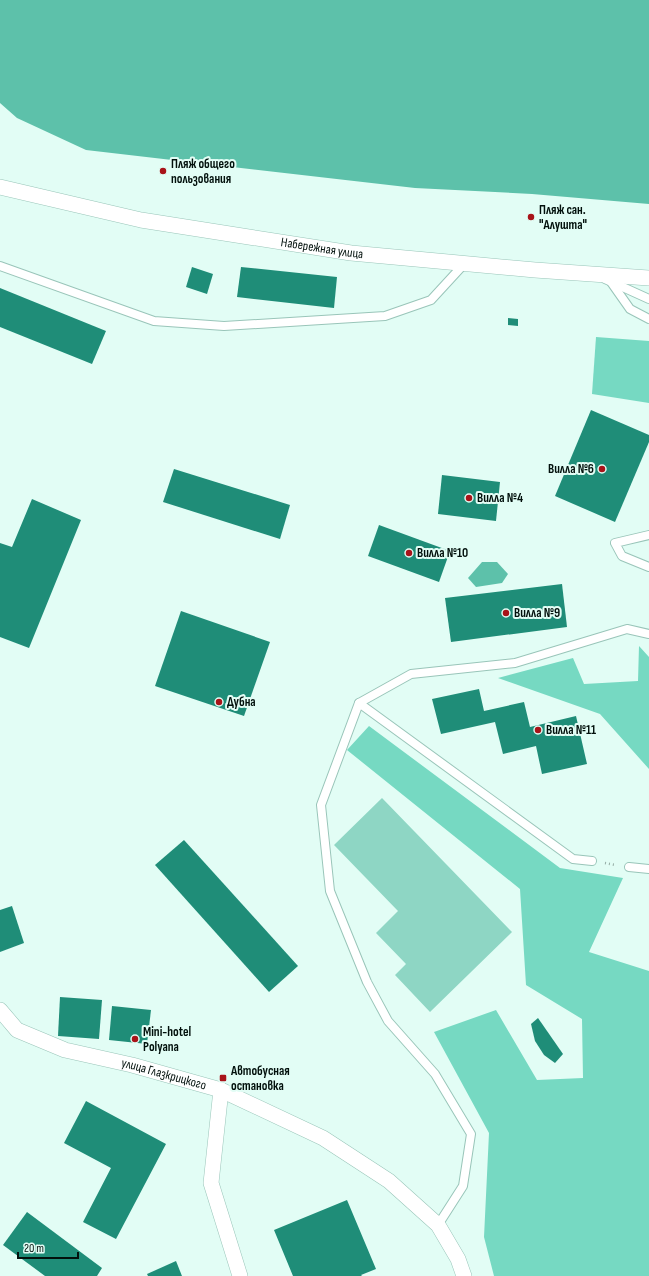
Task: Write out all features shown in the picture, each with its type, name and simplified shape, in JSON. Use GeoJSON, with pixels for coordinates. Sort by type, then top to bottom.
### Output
{"type":"FeatureCollection","features":[{"type":"Feature","properties":{"kind":"street","name":"Набережная улица"},"geometry":{"type":"LineString","coordinates":[[0,187],[148,221],[351,253],[649,278]]}},
{"type":"Feature","properties":{"kind":"street","name":"улица Глазкрицкого"},"geometry":{"type":"LineString","coordinates":[[0,1010],[17,1030],[65,1050],[132,1065],[221,1090],[211,1183],[240,1276]]}},
{"type":"Feature","properties":{"kind":"street"},"geometry":{"type":"LineString","coordinates":[[221,1090],[323,1138],[389,1181],[438,1225],[458,1259],[464,1276]]}},
{"type":"Feature","properties":{"kind":"lane"},"geometry":{"type":"LineString","coordinates":[[0,266],[154,321],[224,326],[385,316],[431,300],[465,263]]}},
{"type":"Feature","properties":{"kind":"lane"},"geometry":{"type":"LineString","coordinates":[[593,274],[649,299]]}},
{"type":"Feature","properties":{"kind":"lane"},"geometry":{"type":"LineString","coordinates":[[611,282],[630,309],[649,319]]}},
{"type":"Feature","properties":{"kind":"lane"},"geometry":{"type":"LineString","coordinates":[[649,534],[615,543],[622,556],[649,567]]}},
{"type":"Feature","properties":{"kind":"lane"},"geometry":{"type":"LineString","coordinates":[[438,1225],[462,1186],[471,1134],[435,1074],[388,1021],[367,982],[330,891],[321,805],[359,704],[412,674],[515,663],[627,629],[649,634]]}},
{"type":"Feature","properties":{"kind":"lane"},"geometry":{"type":"LineString","coordinates":[[359,704],[573,859],[592,861]]}},
{"type":"Feature","properties":{"kind":"lane"},"geometry":{"type":"LineString","coordinates":[[630,867],[649,869]]}},
{"type":"Feature","properties":{"kind":"path"},"geometry":{"type":"LineString","coordinates":[[592,861],[630,867]]}},
{"type":"Feature","properties":{"kind":"shaded area"},"geometry":{"type":"Polygon","coordinates":[[[0,0],[649,0],[649,204],[532,194],[415,188],[86,150],[17,118],[0,103],[0,0]]]}},
{"type":"Feature","properties":{"kind":"shaded area"},"geometry":{"type":"Polygon","coordinates":[[[596,337],[649,341],[649,403],[592,394],[596,337]]]}},
{"type":"Feature","properties":{"kind":"shaded area"},"geometry":{"type":"Polygon","coordinates":[[[482,562],[497,562],[508,574],[502,583],[476,587],[468,578],[482,562]]]}},
{"type":"Feature","properties":{"kind":"shaded area"},"geometry":{"type":"Polygon","coordinates":[[[639,646],[649,657],[649,769],[600,714],[498,678],[573,658],[584,684],[638,681],[639,646]]]}},
{"type":"Feature","properties":{"kind":"shaded area"},"geometry":{"type":"Polygon","coordinates":[[[369,726],[560,868],[623,878],[589,952],[649,971],[649,1276],[494,1276],[484,1237],[489,1133],[434,1032],[496,1010],[537,1080],[583,1078],[582,1019],[526,985],[520,889],[347,750],[369,726]]]}},
{"type":"Feature","properties":{"kind":"shaded area"},"geometry":{"type":"Polygon","coordinates":[[[382,798],[512,932],[430,1012],[395,975],[406,964],[376,933],[398,911],[334,845],[382,798]]]}},
{"type":"Feature","properties":{"kind":"building"},"geometry":{"type":"Polygon","coordinates":[[[192,267],[213,274],[207,294],[186,287],[192,267]]]}},
{"type":"Feature","properties":{"kind":"building"},"geometry":{"type":"Polygon","coordinates":[[[241,267],[337,277],[334,308],[237,297],[241,267]]]}},
{"type":"Feature","properties":{"kind":"building"},"geometry":{"type":"Polygon","coordinates":[[[0,288],[106,331],[92,364],[0,327],[0,288]]]}},
{"type":"Feature","properties":{"kind":"building"},"geometry":{"type":"Polygon","coordinates":[[[508,318],[518,319],[518,326],[508,325],[508,318]]]}},
{"type":"Feature","properties":{"kind":"building","name":"Вилла №6"},"geometry":{"type":"Polygon","coordinates":[[[591,410],[649,435],[649,442],[615,522],[555,496],[591,410]]]}},
{"type":"Feature","properties":{"kind":"building"},"geometry":{"type":"Polygon","coordinates":[[[174,469],[290,505],[280,539],[163,502],[174,469]]]}},
{"type":"Feature","properties":{"kind":"building","name":"Вилла №4"},"geometry":{"type":"Polygon","coordinates":[[[442,475],[500,482],[496,521],[438,514],[442,475]]]}},
{"type":"Feature","properties":{"kind":"building"},"geometry":{"type":"Polygon","coordinates":[[[32,499],[81,520],[29,648],[0,637],[0,543],[12,547],[32,499]]]}},
{"type":"Feature","properties":{"kind":"building","name":"Вилла №10"},"geometry":{"type":"Polygon","coordinates":[[[379,525],[450,551],[439,582],[368,556],[379,525]]]}},
{"type":"Feature","properties":{"kind":"building","name":"Вилла №9"},"geometry":{"type":"Polygon","coordinates":[[[562,584],[567,627],[451,642],[445,598],[562,584]]]}},
{"type":"Feature","properties":{"kind":"building"},"geometry":{"type":"Polygon","coordinates":[[[181,611],[270,642],[244,716],[155,686],[181,611]]]}},
{"type":"Feature","properties":{"kind":"building","name":"Вилла №11"},"geometry":{"type":"Polygon","coordinates":[[[479,689],[484,711],[524,702],[530,727],[576,716],[587,764],[542,774],[536,746],[503,754],[495,722],[441,734],[432,699],[479,689]]]}},
{"type":"Feature","properties":{"kind":"building"},"geometry":{"type":"Polygon","coordinates":[[[184,840],[298,966],[269,992],[155,865],[184,840]]]}},
{"type":"Feature","properties":{"kind":"building"},"geometry":{"type":"Polygon","coordinates":[[[12,906],[24,943],[0,952],[0,910],[12,906]]]}},
{"type":"Feature","properties":{"kind":"building"},"geometry":{"type":"Polygon","coordinates":[[[60,997],[102,1000],[99,1039],[58,1036],[60,997]]]}},
{"type":"Feature","properties":{"kind":"building"},"geometry":{"type":"Polygon","coordinates":[[[112,1006],[151,1010],[147,1044],[109,1040],[112,1006]]]}},
{"type":"Feature","properties":{"kind":"building"},"geometry":{"type":"Polygon","coordinates":[[[538,1018],[563,1054],[555,1063],[544,1055],[535,1041],[531,1024],[538,1018]]]}},
{"type":"Feature","properties":{"kind":"building"},"geometry":{"type":"Polygon","coordinates":[[[86,1101],[166,1144],[116,1239],[83,1222],[111,1168],[64,1143],[86,1101]]]}},
{"type":"Feature","properties":{"kind":"building"},"geometry":{"type":"Polygon","coordinates":[[[347,1200],[376,1269],[361,1275],[362,1276],[293,1276],[274,1230],[347,1200]]]}},
{"type":"Feature","properties":{"kind":"building"},"geometry":{"type":"Polygon","coordinates":[[[27,1212],[102,1268],[97,1276],[45,1276],[3,1245],[27,1212]]]}},
{"type":"Feature","properties":{"kind":"building"},"geometry":{"type":"Polygon","coordinates":[[[176,1261],[182,1276],[148,1276],[147,1274],[176,1261]]]}},
{"type":"Feature","properties":{"kind":"place","name":"Пляж общего пользования"},"geometry":{"type":"Point","coordinates":[163,171]}},
{"type":"Feature","properties":{"kind":"place","name":"Пляж сан. \"Алушта\""},"geometry":{"type":"Point","coordinates":[531,217]}},
{"type":"Feature","properties":{"kind":"place","name":"Вилла №6"},"geometry":{"type":"Point","coordinates":[602,469]}},
{"type":"Feature","properties":{"kind":"place","name":"Вилла №4"},"geometry":{"type":"Point","coordinates":[469,498]}},
{"type":"Feature","properties":{"kind":"place","name":"Вилла №10"},"geometry":{"type":"Point","coordinates":[409,553]}},
{"type":"Feature","properties":{"kind":"place","name":"Вилла №9"},"geometry":{"type":"Point","coordinates":[506,613]}},
{"type":"Feature","properties":{"kind":"place","name":"Дубна"},"geometry":{"type":"Point","coordinates":[219,702]}},
{"type":"Feature","properties":{"kind":"place","name":"Вилла №11"},"geometry":{"type":"Point","coordinates":[538,730]}},
{"type":"Feature","properties":{"kind":"place","name":"Mini-hotel Polyana"},"geometry":{"type":"Point","coordinates":[135,1039]}},
{"type":"Feature","properties":{"kind":"place","name":"Автобусная остановка"},"geometry":{"type":"Point","coordinates":[223,1078]}}]}
